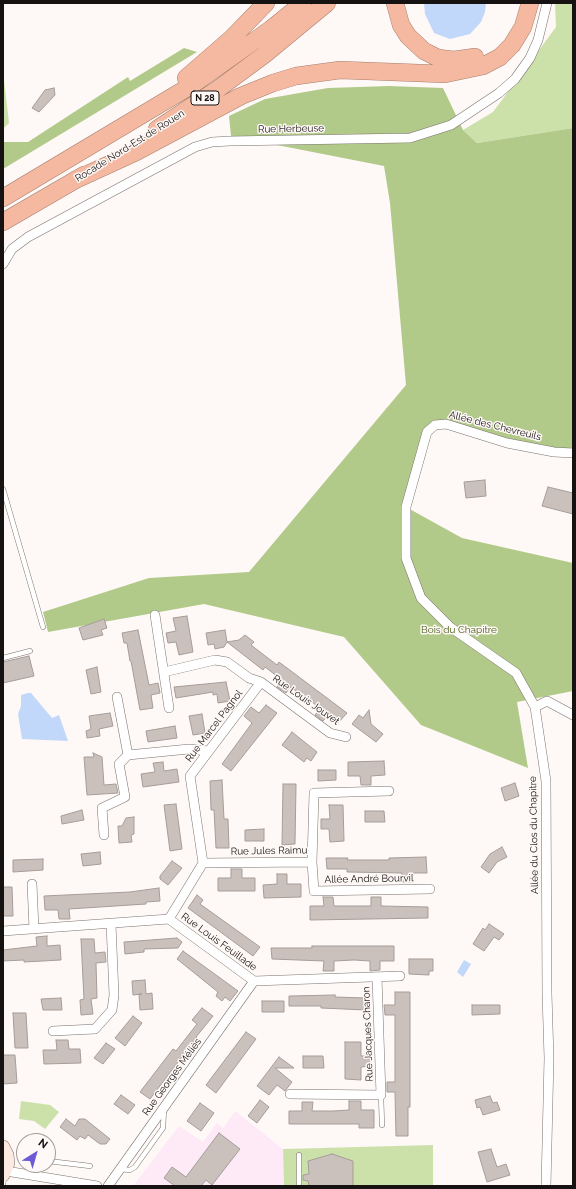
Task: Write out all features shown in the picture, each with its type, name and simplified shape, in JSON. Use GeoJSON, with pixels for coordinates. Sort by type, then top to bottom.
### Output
{"type":"FeatureCollection","features":[{"type":"Feature","properties":{"kind":"highway"},"geometry":{"type":"LineString","coordinates":[[132,122],[227,42],[266,3]]}},
{"type":"Feature","properties":{"kind":"highway","name":"Rocade Nord-Est de Rouen"},"geometry":{"type":"LineString","coordinates":[[3,198],[132,122],[228,61],[303,3]]}},
{"type":"Feature","properties":{"kind":"highway","name":"Rocade Nord-Est de Rouen"},"geometry":{"type":"LineString","coordinates":[[3,222],[75,180],[177,117],[264,55],[327,3]]}},
{"type":"Feature","properties":{"kind":"highway"},"geometry":{"type":"LineString","coordinates":[[395,3],[401,24],[416,44],[424,51],[438,58],[454,60],[468,59],[495,47],[506,38],[513,26],[520,3]]}},
{"type":"Feature","properties":{"kind":"highway"},"geometry":{"type":"LineString","coordinates":[[75,180],[136,152],[242,96],[273,83],[296,76],[340,70],[445,74],[483,66],[500,57],[512,45],[524,27],[530,3]]}},
{"type":"Feature","properties":{"kind":"street","name":"Rue Herbeuse"},"geometry":{"type":"LineString","coordinates":[[3,264],[12,249],[28,237],[195,147],[212,142],[230,141],[410,138],[451,125],[499,93],[515,78],[530,58],[538,40],[547,3]]}},
{"type":"Feature","properties":{"kind":"street","name":"Allée des Chevreuils"},"geometry":{"type":"LineString","coordinates":[[435,425],[446,424],[507,443],[554,452],[573,453]]}},
{"type":"Feature","properties":{"kind":"street","name":"Allée du Clos du Chapitre"},"geometry":{"type":"LineString","coordinates":[[435,425],[427,432],[406,507],[406,558],[421,598],[450,627],[516,673],[535,707],[546,781],[547,994],[549,1058],[546,1186]]}},
{"type":"Feature","properties":{"kind":"street"},"geometry":{"type":"LineString","coordinates":[[155,614],[169,708]]}},
{"type":"Feature","properties":{"kind":"street","name":"Rue Louis Jouvet"},"geometry":{"type":"LineString","coordinates":[[164,672],[215,660],[227,662],[249,678],[261,682],[330,733],[346,737]]}},
{"type":"Feature","properties":{"kind":"street","name":"Rue Marcel Pagnol"},"geometry":{"type":"LineString","coordinates":[[203,863],[190,776],[261,682]]}},
{"type":"Feature","properties":{"kind":"street"},"geometry":{"type":"LineString","coordinates":[[117,696],[128,755]]}},
{"type":"Feature","properties":{"kind":"street"},"geometry":{"type":"LineString","coordinates":[[535,707],[547,701],[573,715]]}},
{"type":"Feature","properties":{"kind":"street"},"geometry":{"type":"LineString","coordinates":[[104,835],[102,808],[125,797],[120,764],[128,755],[189,749],[208,751]]}},
{"type":"Feature","properties":{"kind":"street","name":"Rue Jules Raimu"},"geometry":{"type":"LineString","coordinates":[[203,863],[312,862],[314,793],[389,791]]}},
{"type":"Feature","properties":{"kind":"street","name":"Allée André Bourvil"},"geometry":{"type":"LineString","coordinates":[[312,862],[314,891],[430,890]]}},
{"type":"Feature","properties":{"kind":"street"},"geometry":{"type":"LineString","coordinates":[[169,919],[203,863]]}},
{"type":"Feature","properties":{"kind":"street"},"geometry":{"type":"LineString","coordinates":[[32,884],[34,929]]}},
{"type":"Feature","properties":{"kind":"street","name":"Rue Louis Feuillade"},"geometry":{"type":"LineString","coordinates":[[3,931],[169,919],[254,981],[400,976]]}},
{"type":"Feature","properties":{"kind":"street"},"geometry":{"type":"LineString","coordinates":[[53,1031],[95,1029],[112,1010],[114,995],[111,924]]}},
{"type":"Feature","properties":{"kind":"street","name":"Rue Jacques Charon"},"geometry":{"type":"LineString","coordinates":[[290,1094],[381,1095],[377,977]]}},
{"type":"Feature","properties":{"kind":"street","name":"Rue Georges Méliès"},"geometry":{"type":"LineString","coordinates":[[108,1186],[254,981]]}},
{"type":"Feature","properties":{"kind":"street"},"geometry":{"type":"LineString","coordinates":[[3,1147],[7,1155],[8,1163],[4,1177],[38,1176],[49,1182],[97,1186]]}},
{"type":"Feature","properties":{"kind":"lane"},"geometry":{"type":"LineString","coordinates":[[3,489],[42,627]]}},
{"type":"Feature","properties":{"kind":"lane"},"geometry":{"type":"LineString","coordinates":[[3,658],[30,650]]}},
{"type":"Feature","properties":{"kind":"lane"},"geometry":{"type":"LineString","coordinates":[[381,1095],[382,1125]]}},
{"type":"Feature","properties":{"kind":"lane"},"geometry":{"type":"LineString","coordinates":[[299,1155],[299,1186]]}},
{"type":"Feature","properties":{"kind":"lane"},"geometry":{"type":"LineString","coordinates":[[56,1162],[90,1166]]}},
{"type":"Feature","properties":{"kind":"shaded area"},"geometry":{"type":"Polygon","coordinates":[[[235,1111],[283,1149],[284,1186],[133,1186],[179,1126],[203,1142],[217,1123],[223,1128],[235,1111]]]}},
{"type":"Feature","properties":{"kind":"green space"},"geometry":{"type":"Polygon","coordinates":[[[555,3],[573,3],[573,128],[477,143],[463,130],[493,112],[556,27],[555,3]]]}},
{"type":"Feature","properties":{"kind":"green space"},"geometry":{"type":"Polygon","coordinates":[[[184,48],[197,52],[3,169],[3,142],[28,142],[128,77],[130,81],[184,48]]]}},
{"type":"Feature","properties":{"kind":"green space"},"geometry":{"type":"Polygon","coordinates":[[[3,71],[9,123],[3,129],[3,71]]]}},
{"type":"Feature","properties":{"kind":"green space","name":"Bois du Chapitre"},"geometry":{"type":"Polygon","coordinates":[[[389,86],[443,88],[463,130],[477,143],[573,128],[573,453],[554,452],[446,424],[427,432],[406,507],[462,538],[573,563],[573,691],[517,702],[528,768],[421,725],[344,637],[204,604],[48,632],[43,612],[149,578],[249,572],[406,385],[390,203],[384,166],[231,136],[229,116],[265,99],[328,88],[389,86]]]}},
{"type":"Feature","properties":{"kind":"green space"},"geometry":{"type":"Polygon","coordinates":[[[21,1101],[50,1105],[59,1112],[45,1129],[34,1121],[19,1119],[21,1101]]]}},
{"type":"Feature","properties":{"kind":"green space"},"geometry":{"type":"Polygon","coordinates":[[[433,1145],[433,1186],[284,1186],[283,1149],[433,1145]]]}},
{"type":"Feature","properties":{"kind":"water"},"geometry":{"type":"Polygon","coordinates":[[[424,3],[486,3],[485,12],[481,22],[470,34],[450,39],[434,33],[425,14],[424,3]]]}},
{"type":"Feature","properties":{"kind":"water"},"geometry":{"type":"Polygon","coordinates":[[[31,693],[52,718],[59,715],[68,741],[22,739],[18,714],[21,706],[21,695],[31,693]]]}},
{"type":"Feature","properties":{"kind":"water"},"geometry":{"type":"Polygon","coordinates":[[[464,960],[471,964],[463,977],[457,972],[464,960]]]}},
{"type":"Feature","properties":{"kind":"building"},"geometry":{"type":"Polygon","coordinates":[[[54,88],[55,95],[39,112],[32,108],[45,90],[54,88]]]}},
{"type":"Feature","properties":{"kind":"building"},"geometry":{"type":"Polygon","coordinates":[[[485,480],[486,496],[466,498],[464,482],[485,480]]]}},
{"type":"Feature","properties":{"kind":"building"},"geometry":{"type":"Polygon","coordinates":[[[548,487],[573,493],[573,514],[542,506],[548,487]]]}},
{"type":"Feature","properties":{"kind":"building"},"geometry":{"type":"Polygon","coordinates":[[[187,616],[193,652],[179,655],[176,642],[168,643],[166,633],[176,631],[173,618],[187,616]]]}},
{"type":"Feature","properties":{"kind":"building"},"geometry":{"type":"Polygon","coordinates":[[[104,619],[107,628],[101,630],[103,635],[83,640],[79,628],[104,619]]]}},
{"type":"Feature","properties":{"kind":"building"},"geometry":{"type":"Polygon","coordinates":[[[138,630],[149,685],[158,683],[160,693],[151,695],[153,708],[140,710],[127,643],[124,643],[122,633],[138,630]]]}},
{"type":"Feature","properties":{"kind":"building"},"geometry":{"type":"Polygon","coordinates":[[[225,630],[227,642],[224,647],[215,649],[214,644],[208,645],[206,633],[225,630]]]}},
{"type":"Feature","properties":{"kind":"building"},"geometry":{"type":"Polygon","coordinates":[[[245,635],[254,642],[251,645],[277,665],[279,662],[347,713],[338,723],[328,715],[323,721],[315,715],[320,709],[310,700],[290,687],[286,693],[277,687],[282,680],[265,667],[263,670],[227,642],[239,640],[245,635]]]}},
{"type":"Feature","properties":{"kind":"building"},"geometry":{"type":"Polygon","coordinates":[[[29,656],[34,676],[3,683],[3,662],[29,656]]]}},
{"type":"Feature","properties":{"kind":"building"},"geometry":{"type":"Polygon","coordinates":[[[97,667],[101,692],[91,694],[86,670],[97,667]]]}},
{"type":"Feature","properties":{"kind":"building"},"geometry":{"type":"Polygon","coordinates":[[[226,682],[230,701],[218,703],[217,694],[213,695],[213,692],[176,698],[174,687],[226,682]]]}},
{"type":"Feature","properties":{"kind":"building"},"geometry":{"type":"Polygon","coordinates":[[[266,705],[277,713],[231,771],[222,764],[252,723],[244,716],[251,707],[259,713],[266,705]]]}},
{"type":"Feature","properties":{"kind":"building"},"geometry":{"type":"Polygon","coordinates":[[[369,710],[371,724],[383,734],[376,742],[352,724],[359,715],[363,718],[369,710]]]}},
{"type":"Feature","properties":{"kind":"building"},"geometry":{"type":"Polygon","coordinates":[[[110,713],[113,726],[99,729],[100,736],[87,738],[86,731],[91,729],[89,716],[110,713]]]}},
{"type":"Feature","properties":{"kind":"building"},"geometry":{"type":"Polygon","coordinates":[[[202,714],[205,733],[193,735],[189,716],[202,714]]]}},
{"type":"Feature","properties":{"kind":"building"},"geometry":{"type":"Polygon","coordinates":[[[175,726],[177,738],[148,742],[146,731],[175,726]]]}},
{"type":"Feature","properties":{"kind":"building"},"geometry":{"type":"Polygon","coordinates":[[[292,732],[317,752],[311,761],[307,758],[304,762],[282,745],[292,732]]]}},
{"type":"Feature","properties":{"kind":"building"},"geometry":{"type":"Polygon","coordinates":[[[93,753],[102,757],[104,785],[116,784],[118,793],[87,795],[84,757],[94,757],[93,753]]]}},
{"type":"Feature","properties":{"kind":"building"},"geometry":{"type":"Polygon","coordinates":[[[384,761],[385,775],[371,776],[371,785],[361,785],[360,776],[348,776],[348,762],[384,761]]]}},
{"type":"Feature","properties":{"kind":"building"},"geometry":{"type":"Polygon","coordinates":[[[163,762],[164,771],[177,769],[179,782],[143,787],[141,774],[155,772],[153,763],[163,762]]]}},
{"type":"Feature","properties":{"kind":"building"},"geometry":{"type":"Polygon","coordinates":[[[318,770],[336,770],[336,780],[318,781],[318,770]]]}},
{"type":"Feature","properties":{"kind":"building"},"geometry":{"type":"Polygon","coordinates":[[[222,780],[224,819],[228,819],[229,848],[216,848],[214,810],[211,810],[210,781],[222,780]]]}},
{"type":"Feature","properties":{"kind":"building"},"geometry":{"type":"Polygon","coordinates":[[[515,783],[519,796],[505,801],[501,788],[515,783]]]}},
{"type":"Feature","properties":{"kind":"building"},"geometry":{"type":"Polygon","coordinates":[[[283,784],[296,784],[295,844],[282,845],[283,784]]]}},
{"type":"Feature","properties":{"kind":"building"},"geometry":{"type":"Polygon","coordinates":[[[176,804],[182,849],[170,851],[164,805],[176,804]]]}},
{"type":"Feature","properties":{"kind":"building"},"geometry":{"type":"Polygon","coordinates":[[[329,805],[343,805],[344,841],[330,842],[329,829],[321,829],[321,819],[330,819],[329,805]]]}},
{"type":"Feature","properties":{"kind":"building"},"geometry":{"type":"Polygon","coordinates":[[[82,810],[84,820],[62,824],[61,816],[82,810]]]}},
{"type":"Feature","properties":{"kind":"building"},"geometry":{"type":"Polygon","coordinates":[[[365,811],[384,811],[385,822],[365,822],[365,811]]]}},
{"type":"Feature","properties":{"kind":"building"},"geometry":{"type":"Polygon","coordinates":[[[134,817],[134,834],[131,835],[132,842],[119,843],[118,826],[122,826],[126,818],[134,817]]]}},
{"type":"Feature","properties":{"kind":"building"},"geometry":{"type":"Polygon","coordinates":[[[264,829],[264,841],[245,841],[245,830],[264,829]]]}},
{"type":"Feature","properties":{"kind":"building"},"geometry":{"type":"Polygon","coordinates":[[[502,847],[507,857],[497,862],[489,873],[481,867],[490,854],[502,847]]]}},
{"type":"Feature","properties":{"kind":"building"},"geometry":{"type":"Polygon","coordinates":[[[100,852],[101,864],[83,866],[81,854],[100,852]]]}},
{"type":"Feature","properties":{"kind":"building"},"geometry":{"type":"Polygon","coordinates":[[[426,857],[427,873],[413,873],[413,882],[402,882],[402,873],[347,872],[347,869],[327,869],[326,858],[348,858],[347,860],[389,860],[389,858],[426,857]]]}},
{"type":"Feature","properties":{"kind":"building"},"geometry":{"type":"Polygon","coordinates":[[[43,859],[43,870],[13,872],[13,860],[43,859]]]}},
{"type":"Feature","properties":{"kind":"building"},"geometry":{"type":"Polygon","coordinates":[[[172,861],[182,868],[168,885],[160,879],[160,876],[172,861]]]}},
{"type":"Feature","properties":{"kind":"building"},"geometry":{"type":"Polygon","coordinates":[[[231,869],[242,869],[242,878],[255,878],[255,891],[218,891],[218,878],[231,878],[231,869]]]}},
{"type":"Feature","properties":{"kind":"building"},"geometry":{"type":"Polygon","coordinates":[[[277,874],[287,874],[287,884],[301,884],[301,897],[264,898],[263,885],[277,884],[277,874]]]}},
{"type":"Feature","properties":{"kind":"building"},"geometry":{"type":"Polygon","coordinates":[[[3,887],[12,887],[13,916],[3,916],[3,887]]]}},
{"type":"Feature","properties":{"kind":"building"},"geometry":{"type":"Polygon","coordinates":[[[159,888],[160,901],[146,902],[146,904],[69,909],[70,919],[59,919],[58,910],[45,910],[44,896],[130,892],[159,888]]]}},
{"type":"Feature","properties":{"kind":"building"},"geometry":{"type":"Polygon","coordinates":[[[197,895],[203,900],[200,904],[260,947],[253,956],[188,908],[197,895]]]}},
{"type":"Feature","properties":{"kind":"building"},"geometry":{"type":"Polygon","coordinates":[[[323,897],[333,897],[334,906],[371,906],[371,897],[381,897],[381,906],[428,907],[428,918],[310,920],[310,906],[324,906],[323,897]]]}},
{"type":"Feature","properties":{"kind":"building"},"geometry":{"type":"Polygon","coordinates":[[[489,924],[504,934],[499,940],[494,937],[484,951],[473,944],[483,928],[485,930],[489,924]]]}},
{"type":"Feature","properties":{"kind":"building"},"geometry":{"type":"Polygon","coordinates":[[[47,936],[47,946],[60,945],[61,960],[24,962],[24,960],[3,961],[3,950],[37,946],[36,937],[47,936]]]}},
{"type":"Feature","properties":{"kind":"building"},"geometry":{"type":"Polygon","coordinates":[[[177,938],[182,942],[178,948],[144,949],[144,952],[125,954],[124,942],[177,938]]]}},
{"type":"Feature","properties":{"kind":"building"},"geometry":{"type":"Polygon","coordinates":[[[81,939],[94,939],[95,953],[105,952],[106,962],[96,963],[97,998],[91,999],[93,1014],[81,1015],[80,1000],[84,999],[81,939]]]}},
{"type":"Feature","properties":{"kind":"building"},"geometry":{"type":"Polygon","coordinates":[[[312,946],[394,946],[394,961],[380,961],[380,970],[370,971],[370,961],[334,961],[334,971],[323,971],[324,961],[272,959],[271,948],[312,948],[312,946]]]}},
{"type":"Feature","properties":{"kind":"building"},"geometry":{"type":"Polygon","coordinates":[[[183,951],[238,991],[230,1001],[225,997],[222,1001],[216,996],[218,992],[177,959],[183,951]]]}},
{"type":"Feature","properties":{"kind":"building"},"geometry":{"type":"Polygon","coordinates":[[[409,959],[433,959],[433,971],[429,971],[429,975],[409,974],[409,959]]]}},
{"type":"Feature","properties":{"kind":"building"},"geometry":{"type":"Polygon","coordinates":[[[145,980],[146,994],[152,993],[153,1009],[140,1010],[139,994],[133,995],[132,981],[145,980]]]}},
{"type":"Feature","properties":{"kind":"building"},"geometry":{"type":"Polygon","coordinates":[[[395,992],[410,992],[410,1107],[408,1107],[408,1136],[396,1136],[395,1092],[387,1092],[387,1082],[395,1082],[395,1015],[385,1015],[384,1005],[395,1005],[395,992]]]}},
{"type":"Feature","properties":{"kind":"building"},"geometry":{"type":"Polygon","coordinates":[[[335,995],[335,997],[366,998],[366,1010],[321,1008],[321,1006],[289,1006],[289,996],[335,995]]]}},
{"type":"Feature","properties":{"kind":"building"},"geometry":{"type":"Polygon","coordinates":[[[61,998],[62,1010],[43,1010],[41,999],[61,998]]]}},
{"type":"Feature","properties":{"kind":"building"},"geometry":{"type":"Polygon","coordinates":[[[262,1001],[284,1001],[284,1012],[262,1012],[262,1001]]]}},
{"type":"Feature","properties":{"kind":"building"},"geometry":{"type":"Polygon","coordinates":[[[472,1005],[500,1005],[500,1014],[472,1015],[472,1005]]]}},
{"type":"Feature","properties":{"kind":"building"},"geometry":{"type":"Polygon","coordinates":[[[202,1008],[213,1016],[196,1037],[199,1040],[191,1051],[188,1049],[150,1099],[140,1092],[173,1049],[176,1051],[197,1024],[192,1020],[202,1008]]]}},
{"type":"Feature","properties":{"kind":"building"},"geometry":{"type":"Polygon","coordinates":[[[13,1013],[26,1013],[28,1048],[15,1048],[13,1013]]]}},
{"type":"Feature","properties":{"kind":"building"},"geometry":{"type":"Polygon","coordinates":[[[133,1016],[142,1023],[125,1046],[115,1038],[133,1016]]]}},
{"type":"Feature","properties":{"kind":"building"},"geometry":{"type":"Polygon","coordinates":[[[246,1032],[256,1039],[216,1093],[206,1085],[246,1032]]]}},
{"type":"Feature","properties":{"kind":"building"},"geometry":{"type":"Polygon","coordinates":[[[56,1040],[68,1040],[69,1049],[80,1049],[81,1063],[44,1064],[43,1050],[57,1050],[56,1040]]]}},
{"type":"Feature","properties":{"kind":"building"},"geometry":{"type":"Polygon","coordinates":[[[345,1042],[361,1042],[361,1056],[370,1056],[370,1066],[361,1067],[361,1080],[345,1079],[345,1042]]]}},
{"type":"Feature","properties":{"kind":"building"},"geometry":{"type":"Polygon","coordinates":[[[106,1043],[115,1049],[103,1064],[94,1058],[106,1043]]]}},
{"type":"Feature","properties":{"kind":"building"},"geometry":{"type":"Polygon","coordinates":[[[3,1055],[15,1055],[17,1083],[3,1084],[3,1055]]]}},
{"type":"Feature","properties":{"kind":"building"},"geometry":{"type":"Polygon","coordinates":[[[303,1056],[323,1056],[324,1068],[303,1068],[303,1056]]]}},
{"type":"Feature","properties":{"kind":"building"},"geometry":{"type":"Polygon","coordinates":[[[279,1057],[294,1068],[275,1068],[292,1082],[285,1091],[277,1085],[269,1095],[257,1086],[279,1057]]]}},
{"type":"Feature","properties":{"kind":"building"},"geometry":{"type":"Polygon","coordinates":[[[121,1095],[135,1105],[128,1114],[114,1104],[121,1095]]]}},
{"type":"Feature","properties":{"kind":"building"},"geometry":{"type":"Polygon","coordinates":[[[490,1096],[493,1103],[497,1102],[500,1110],[483,1115],[480,1107],[477,1108],[475,1100],[490,1096]]]}},
{"type":"Feature","properties":{"kind":"building"},"geometry":{"type":"Polygon","coordinates":[[[260,1100],[269,1107],[257,1123],[248,1116],[260,1100]]]}},
{"type":"Feature","properties":{"kind":"building"},"geometry":{"type":"Polygon","coordinates":[[[349,1101],[361,1101],[361,1110],[374,1110],[374,1128],[359,1128],[359,1124],[289,1124],[289,1111],[302,1111],[302,1102],[313,1102],[312,1111],[333,1111],[349,1110],[349,1101]]]}},
{"type":"Feature","properties":{"kind":"building"},"geometry":{"type":"Polygon","coordinates":[[[200,1103],[214,1113],[201,1131],[187,1121],[200,1103]]]}},
{"type":"Feature","properties":{"kind":"building"},"geometry":{"type":"Polygon","coordinates":[[[66,1119],[75,1126],[79,1119],[85,1119],[110,1139],[106,1144],[100,1144],[88,1135],[85,1139],[80,1136],[77,1140],[60,1127],[66,1119]]]}},
{"type":"Feature","properties":{"kind":"building"},"geometry":{"type":"Polygon","coordinates":[[[219,1133],[240,1149],[212,1185],[206,1180],[201,1186],[175,1186],[164,1178],[172,1167],[186,1177],[219,1133]]]}},
{"type":"Feature","properties":{"kind":"building"},"geometry":{"type":"Polygon","coordinates":[[[491,1149],[497,1167],[506,1164],[510,1175],[487,1182],[478,1152],[491,1149]]]}},
{"type":"Feature","properties":{"kind":"building"},"geometry":{"type":"Polygon","coordinates":[[[332,1154],[353,1161],[353,1186],[309,1186],[308,1181],[303,1180],[303,1175],[309,1174],[308,1161],[332,1154]]]}}]}
